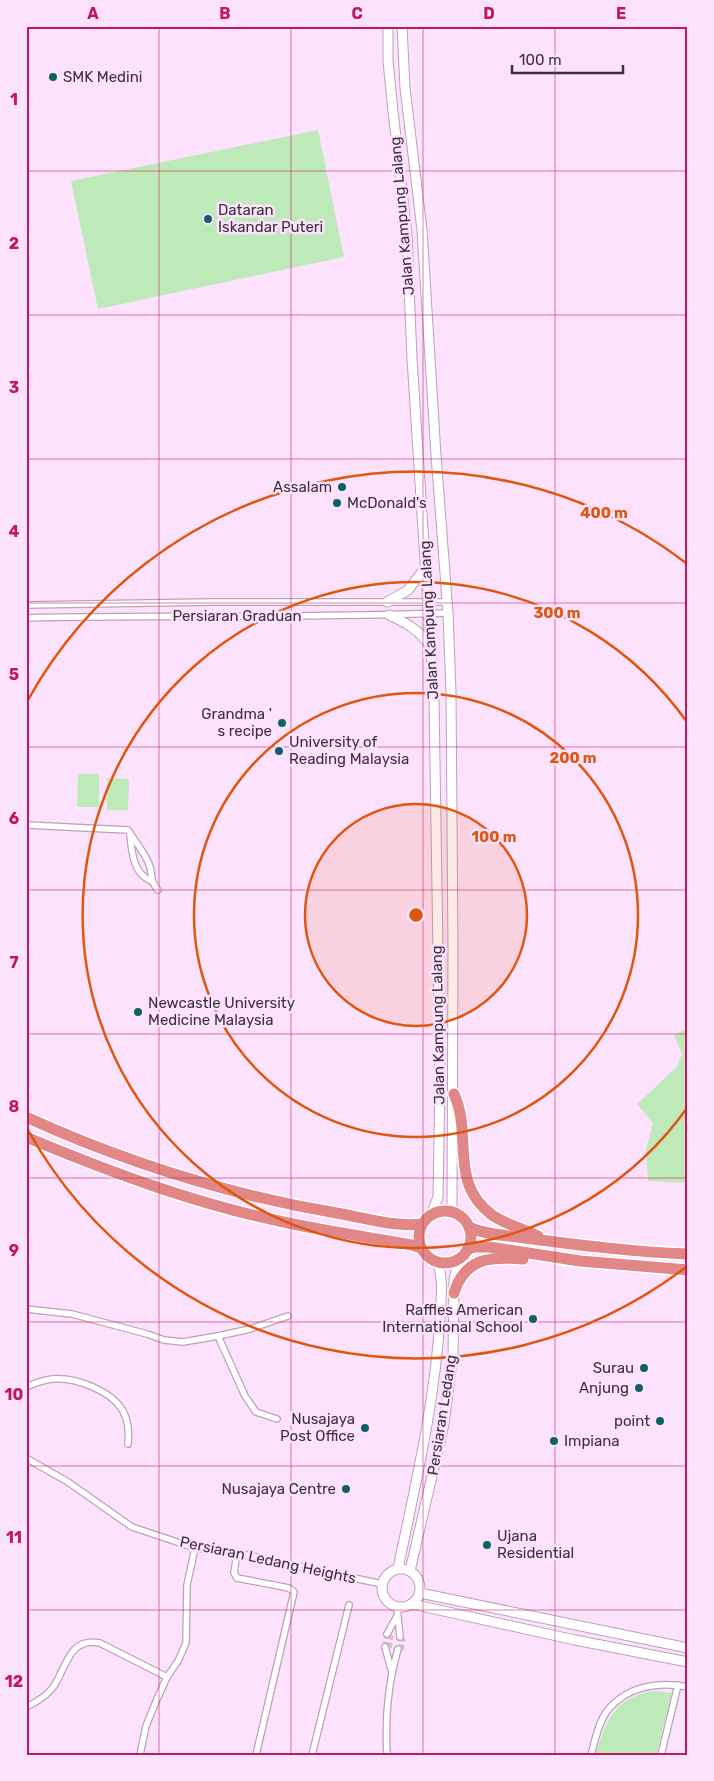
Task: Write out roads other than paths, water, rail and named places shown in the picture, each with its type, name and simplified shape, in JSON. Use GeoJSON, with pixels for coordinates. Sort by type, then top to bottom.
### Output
{"type":"FeatureCollection","features":[{"type":"Feature","properties":{"kind":"highway"},"geometry":{"type":"LineString","coordinates":[[454,1094],[461,1122],[464,1165],[474,1194],[482,1206],[494,1216],[543,1240]]}},
{"type":"Feature","properties":{"kind":"highway"},"geometry":{"type":"LineString","coordinates":[[26,1116],[82,1141],[161,1170],[212,1185],[295,1206],[403,1225],[422,1224]]}},
{"type":"Feature","properties":{"kind":"highway"},"geometry":{"type":"LineString","coordinates":[[26,1137],[77,1158],[208,1203],[292,1224],[421,1248]]}},
{"type":"Feature","properties":{"kind":"highway"},"geometry":{"type":"LineString","coordinates":[[464,1254],[471,1236],[469,1227],[462,1217],[455,1213],[441,1211],[431,1215],[422,1224],[418,1238],[421,1248],[427,1257],[437,1262],[448,1263],[464,1254],[474,1247],[489,1247],[609,1264],[688,1270]]}},
{"type":"Feature","properties":{"kind":"highway"},"geometry":{"type":"LineString","coordinates":[[469,1227],[487,1232],[621,1250],[688,1254]]}},
{"type":"Feature","properties":{"kind":"highway"},"geometry":{"type":"LineString","coordinates":[[454,1293],[459,1281],[467,1271],[481,1261],[501,1257],[543,1260],[554,1257]]}},
{"type":"Feature","properties":{"kind":"main road","name":"Jalan Kampung Lalang"},"geometry":{"type":"LineString","coordinates":[[388,26],[388,64],[407,235],[412,359],[434,699],[440,1080],[438,1197],[431,1215]]}},
{"type":"Feature","properties":{"kind":"main road","name":"Jalan Kampung Lalang"},"geometry":{"type":"LineString","coordinates":[[402,26],[405,88],[422,230],[448,613],[451,702],[454,1094],[452,1206],[455,1213]]}},
{"type":"Feature","properties":{"kind":"main road"},"geometry":{"type":"LineString","coordinates":[[387,602],[408,590],[426,567]]}},
{"type":"Feature","properties":{"kind":"main road"},"geometry":{"type":"LineString","coordinates":[[389,615],[417,630],[432,647]]}},
{"type":"Feature","properties":{"kind":"main road","name":"Persiaran Ledang"},"geometry":{"type":"LineString","coordinates":[[410,1571],[427,1503],[445,1416],[452,1355],[455,1271],[464,1254]]}},
{"type":"Feature","properties":{"kind":"main road","name":"Persiaran Ledang"},"geometry":{"type":"LineString","coordinates":[[398,1569],[429,1421],[439,1347],[441,1299],[440,1273],[437,1262]]}},
{"type":"Feature","properties":{"kind":"main road"},"geometry":{"type":"LineString","coordinates":[[398,1569],[410,1571],[419,1580],[420,1593],[412,1604],[397,1612],[384,1599],[382,1584],[388,1574],[398,1569]]}},
{"type":"Feature","properties":{"kind":"main road"},"geometry":{"type":"LineString","coordinates":[[420,1593],[688,1648]]}},
{"type":"Feature","properties":{"kind":"main road"},"geometry":{"type":"LineString","coordinates":[[412,1604],[575,1640],[688,1662]]}},
{"type":"Feature","properties":{"kind":"street","name":"Persiaran Graduan"},"geometry":{"type":"LineString","coordinates":[[26,605],[210,602],[447,602]]}},
{"type":"Feature","properties":{"kind":"street"},"geometry":{"type":"LineString","coordinates":[[369,615],[370,602]]}},
{"type":"Feature","properties":{"kind":"street","name":"Persiaran Graduan"},"geometry":{"type":"LineString","coordinates":[[26,618],[448,613]]}},
{"type":"Feature","properties":{"kind":"street"},"geometry":{"type":"LineString","coordinates":[[26,825],[125,829],[144,853],[150,866],[151,882]]}},
{"type":"Feature","properties":{"kind":"street"},"geometry":{"type":"LineString","coordinates":[[130,833],[132,854],[138,870],[142,877],[151,882],[158,890]]}},
{"type":"Feature","properties":{"kind":"street"},"geometry":{"type":"LineString","coordinates":[[26,1309],[72,1314],[164,1340],[183,1342],[250,1329],[288,1316]]}},
{"type":"Feature","properties":{"kind":"street"},"geometry":{"type":"LineString","coordinates":[[218,1336],[245,1396],[256,1412],[277,1419]]}},
{"type":"Feature","properties":{"kind":"street"},"geometry":{"type":"LineString","coordinates":[[26,1387],[37,1382],[54,1379],[71,1380],[93,1386],[111,1398],[124,1412],[129,1430],[128,1444]]}},
{"type":"Feature","properties":{"kind":"street","name":"Persiaran Ledang Heights"},"geometry":{"type":"LineString","coordinates":[[26,1458],[68,1482],[132,1527],[195,1548],[237,1553],[382,1584]]}},
{"type":"Feature","properties":{"kind":"street"},"geometry":{"type":"LineString","coordinates":[[140,1755],[146,1726],[167,1677],[178,1662],[186,1643],[187,1585],[195,1548]]}},
{"type":"Feature","properties":{"kind":"street"},"geometry":{"type":"LineString","coordinates":[[237,1553],[234,1573],[237,1578],[289,1588],[294,1592],[256,1755]]}},
{"type":"Feature","properties":{"kind":"street"},"geometry":{"type":"LineString","coordinates":[[318,1755],[313,1751],[349,1605]]}},
{"type":"Feature","properties":{"kind":"street"},"geometry":{"type":"LineString","coordinates":[[389,1635],[397,1612]]}},
{"type":"Feature","properties":{"kind":"street"},"geometry":{"type":"LineString","coordinates":[[397,1612],[401,1637]]}},
{"type":"Feature","properties":{"kind":"street"},"geometry":{"type":"LineString","coordinates":[[26,1707],[46,1696],[54,1686],[75,1647],[91,1641],[100,1643],[167,1677]]}},
{"type":"Feature","properties":{"kind":"street"},"geometry":{"type":"LineString","coordinates":[[387,1647],[391,1671],[387,1715],[387,1755]]}},
{"type":"Feature","properties":{"kind":"street"},"geometry":{"type":"LineString","coordinates":[[391,1671],[399,1650]]}},
{"type":"Feature","properties":{"kind":"street"},"geometry":{"type":"LineString","coordinates":[[591,1755],[599,1728],[607,1712],[624,1696],[640,1688],[658,1684],[678,1685],[688,1688]]}},
{"type":"Feature","properties":{"kind":"street"},"geometry":{"type":"LineString","coordinates":[[661,1755],[678,1685]]}},
{"type":"Feature","properties":{"kind":"tunnel"},"geometry":{"type":"LineString","coordinates":[[385,1647],[387,1634]]}},
{"type":"Feature","properties":{"kind":"tunnel"},"geometry":{"type":"LineString","coordinates":[[389,1648],[391,1635]]}},
{"type":"Feature","properties":{"kind":"tunnel"},"geometry":{"type":"LineString","coordinates":[[401,1650],[403,1638]]}},
{"type":"Feature","properties":{"kind":"place","name":"SMK Medini"},"geometry":{"type":"Point","coordinates":[53,77]}},
{"type":"Feature","properties":{"kind":"place","name":"Dataran Iskandar Puteri"},"geometry":{"type":"Point","coordinates":[208,219]}},
{"type":"Feature","properties":{"kind":"place","name":"Assalam"},"geometry":{"type":"Point","coordinates":[342,487]}},
{"type":"Feature","properties":{"kind":"place","name":"McDonald's"},"geometry":{"type":"Point","coordinates":[337,503]}},
{"type":"Feature","properties":{"kind":"place","name":"Grandma ' s recipe"},"geometry":{"type":"Point","coordinates":[282,723]}},
{"type":"Feature","properties":{"kind":"place","name":"University of Reading Malaysia"},"geometry":{"type":"Point","coordinates":[279,751]}},
{"type":"Feature","properties":{"kind":"place","name":"Newcastle University Medicine Malaysia"},"geometry":{"type":"Point","coordinates":[138,1012]}},
{"type":"Feature","properties":{"kind":"place","name":"Raffles American International School"},"geometry":{"type":"Point","coordinates":[533,1319]}},
{"type":"Feature","properties":{"kind":"place","name":"Surau"},"geometry":{"type":"Point","coordinates":[644,1368]}},
{"type":"Feature","properties":{"kind":"place","name":"Anjung"},"geometry":{"type":"Point","coordinates":[639,1388]}},
{"type":"Feature","properties":{"kind":"place","name":"point"},"geometry":{"type":"Point","coordinates":[660,1421]}},
{"type":"Feature","properties":{"kind":"place","name":"Nusajaya Post Office"},"geometry":{"type":"Point","coordinates":[365,1428]}},
{"type":"Feature","properties":{"kind":"place","name":"Impiana"},"geometry":{"type":"Point","coordinates":[554,1441]}},
{"type":"Feature","properties":{"kind":"place","name":"Nusajaya Centre"},"geometry":{"type":"Point","coordinates":[346,1489]}},
{"type":"Feature","properties":{"kind":"place","name":"Ujana Residential"},"geometry":{"type":"Point","coordinates":[487,1545]}}]}
